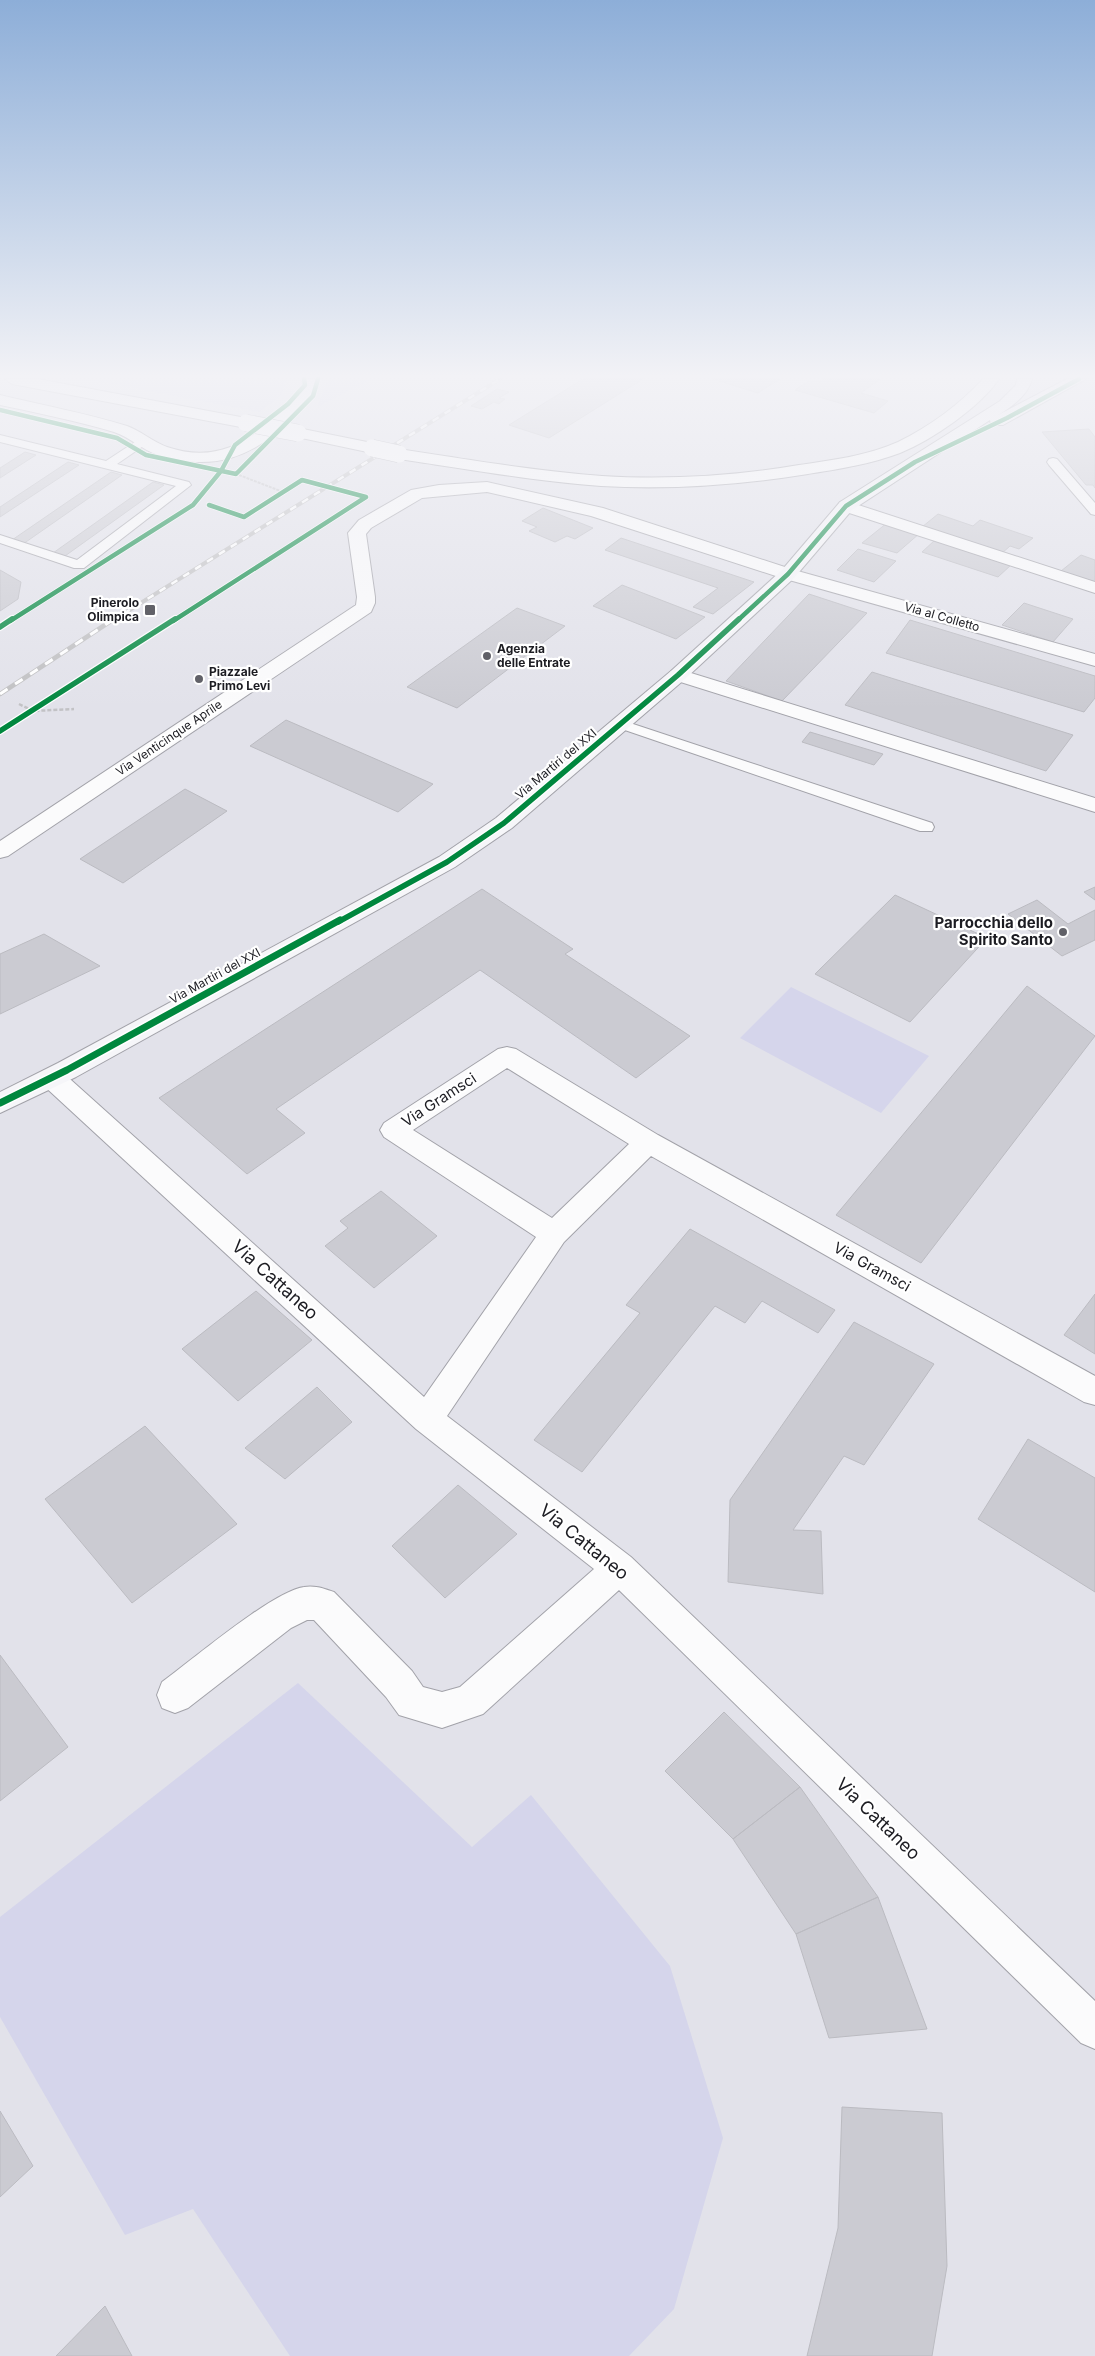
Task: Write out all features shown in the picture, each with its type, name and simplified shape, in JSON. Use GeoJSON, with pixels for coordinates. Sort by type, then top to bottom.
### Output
{"type":"FeatureCollection","features":[{"type":"Feature","properties":{"kind":"street","name":"Via al Colletto"},"geometry":{"type":"LineString","coordinates":[[365,524],[417,494],[460,489]]}},
{"type":"Feature","properties":{"kind":"street","name":"Via al Colletto"},"geometry":{"type":"LineString","coordinates":[[499,489],[529,494],[597,512],[788,574],[1095,660]]}},
{"type":"Feature","properties":{"kind":"street","name":"Via Martiri del XXI"},"geometry":{"type":"LineString","coordinates":[[0,1103],[52,1078],[447,862],[504,823],[678,675],[788,574],[846,506],[873,489]]}},
{"type":"Feature","properties":{"kind":"street"},"geometry":{"type":"LineString","coordinates":[[846,506],[1095,588]]}},
{"type":"Feature","properties":{"kind":"street","name":"Via Venticinque Aprile"},"geometry":{"type":"LineString","coordinates":[[0,851],[364,608],[366,597],[357,533],[365,524]]}},
{"type":"Feature","properties":{"kind":"street"},"geometry":{"type":"LineString","coordinates":[[678,675],[1095,805]]}},
{"type":"Feature","properties":{"kind":"street","name":"Via Gramsci"},"geometry":{"type":"LineString","coordinates":[[554,1234],[393,1130],[507,1056],[648,1142],[1095,1392]]}},
{"type":"Feature","properties":{"kind":"street","name":"Via Cattaneo"},"geometry":{"type":"LineString","coordinates":[[52,1078],[427,1419],[619,1568],[1095,2029]]}},
{"type":"Feature","properties":{"kind":"street"},"geometry":{"type":"LineString","coordinates":[[427,1419],[554,1234],[648,1142]]}},
{"type":"Feature","properties":{"kind":"street"},"geometry":{"type":"LineString","coordinates":[[175,1695],[279,1616],[304,1602],[322,1604],[399,1684],[412,1702],[442,1710],[470,1701],[619,1568]]}},
{"type":"Feature","properties":{"kind":"lane"},"geometry":{"type":"LineString","coordinates":[[0,539],[79,564],[180,489]]}},
{"type":"Feature","properties":{"kind":"lane"},"geometry":{"type":"LineString","coordinates":[[1076,489],[1095,511]]}},
{"type":"Feature","properties":{"kind":"lane"},"geometry":{"type":"LineString","coordinates":[[621,724],[926,827]]}},
{"type":"Feature","properties":{"kind":"path"},"geometry":{"type":"LineString","coordinates":[[275,497],[286,490]]}},
{"type":"Feature","properties":{"kind":"path"},"geometry":{"type":"LineString","coordinates":[[25,716],[50,700]]}},
{"type":"Feature","properties":{"kind":"path"},"geometry":{"type":"LineString","coordinates":[[19,704],[33,711],[74,709]]}},
{"type":"Feature","properties":{"kind":"shaded area"},"geometry":{"type":"Polygon","coordinates":[[[791,987],[929,1056],[881,1113],[740,1038],[791,987]]]}},
{"type":"Feature","properties":{"kind":"shaded area"},"geometry":{"type":"Polygon","coordinates":[[[298,1683],[472,1847],[531,1795],[670,1966],[723,2138],[674,2309],[629,2356],[290,2356],[193,2209],[125,2235],[0,2017],[0,1917],[298,1683]]]}},
{"type":"Feature","properties":{"kind":"building"},"geometry":{"type":"Polygon","coordinates":[[[27,489],[43,489],[0,517],[0,507],[27,489]]]}},
{"type":"Feature","properties":{"kind":"building"},"geometry":{"type":"Polygon","coordinates":[[[86,489],[102,489],[23,544],[12,540],[86,489]]]}},
{"type":"Feature","properties":{"kind":"building"},"geometry":{"type":"Polygon","coordinates":[[[143,489],[158,489],[65,556],[53,553],[143,489]]]}},
{"type":"Feature","properties":{"kind":"building"},"geometry":{"type":"Polygon","coordinates":[[[543,508],[593,528],[575,539],[567,536],[555,542],[529,531],[537,527],[522,521],[543,508]]]}},
{"type":"Feature","properties":{"kind":"building"},"geometry":{"type":"Polygon","coordinates":[[[938,514],[973,526],[980,520],[1033,538],[1019,549],[1010,546],[1001,554],[922,527],[938,514]]]}},
{"type":"Feature","properties":{"kind":"building"},"geometry":{"type":"Polygon","coordinates":[[[887,523],[920,533],[897,553],[862,543],[887,523]]]}},
{"type":"Feature","properties":{"kind":"building"},"geometry":{"type":"Polygon","coordinates":[[[621,538],[754,582],[713,614],[693,607],[718,588],[605,550],[621,538]]]}},
{"type":"Feature","properties":{"kind":"building"},"geometry":{"type":"Polygon","coordinates":[[[935,540],[1011,565],[998,577],[922,552],[935,540]]]}},
{"type":"Feature","properties":{"kind":"building"},"geometry":{"type":"Polygon","coordinates":[[[858,549],[896,561],[874,582],[837,570],[858,549]]]}},
{"type":"Feature","properties":{"kind":"building"},"geometry":{"type":"Polygon","coordinates":[[[1081,555],[1095,560],[1095,584],[1061,571],[1081,555]]]}},
{"type":"Feature","properties":{"kind":"building"},"geometry":{"type":"Polygon","coordinates":[[[0,570],[21,582],[18,599],[0,611],[0,570]]]}},
{"type":"Feature","properties":{"kind":"building"},"geometry":{"type":"Polygon","coordinates":[[[622,585],[705,617],[676,639],[593,606],[622,585]]]}},
{"type":"Feature","properties":{"kind":"building"},"geometry":{"type":"Polygon","coordinates":[[[809,594],[867,613],[782,701],[726,681],[809,594]]]}},
{"type":"Feature","properties":{"kind":"building"},"geometry":{"type":"Polygon","coordinates":[[[1024,603],[1073,619],[1053,642],[1002,625],[1024,603]]]}},
{"type":"Feature","properties":{"kind":"building","name":"Agenzia delle Entrate"},"geometry":{"type":"Polygon","coordinates":[[[517,608],[565,626],[457,708],[407,687],[517,608]]]}},
{"type":"Feature","properties":{"kind":"building"},"geometry":{"type":"Polygon","coordinates":[[[910,620],[1095,676],[1095,698],[1084,712],[886,653],[910,620]]]}},
{"type":"Feature","properties":{"kind":"building"},"geometry":{"type":"Polygon","coordinates":[[[872,672],[1073,735],[1046,771],[845,705],[872,672]]]}},
{"type":"Feature","properties":{"kind":"building"},"geometry":{"type":"Polygon","coordinates":[[[286,720],[433,784],[398,812],[250,746],[286,720]]]}},
{"type":"Feature","properties":{"kind":"building"},"geometry":{"type":"Polygon","coordinates":[[[810,732],[883,754],[874,765],[802,742],[810,732]]]}},
{"type":"Feature","properties":{"kind":"building"},"geometry":{"type":"Polygon","coordinates":[[[185,789],[227,811],[123,883],[80,859],[185,789]]]}},
{"type":"Feature","properties":{"kind":"building","name":"Parrocchia dello Spirito Santo"},"geometry":{"type":"Polygon","coordinates":[[[1095,887],[1095,900],[1084,892],[1095,887]]]}},
{"type":"Feature","properties":{"kind":"building"},"geometry":{"type":"Polygon","coordinates":[[[482,889],[573,949],[565,954],[690,1036],[636,1078],[480,970],[276,1109],[305,1133],[247,1174],[159,1098],[482,889]]]}},
{"type":"Feature","properties":{"kind":"building"},"geometry":{"type":"Polygon","coordinates":[[[895,895],[987,938],[910,1022],[815,974],[895,895]]]}},
{"type":"Feature","properties":{"kind":"building","name":"Parrocchia dello Spirito Santo"},"geometry":{"type":"Polygon","coordinates":[[[1037,900],[1068,924],[1095,910],[1095,940],[1062,956],[1008,914],[1037,900]]]}},
{"type":"Feature","properties":{"kind":"building"},"geometry":{"type":"Polygon","coordinates":[[[44,934],[100,966],[0,1014],[0,954],[44,934]]]}},
{"type":"Feature","properties":{"kind":"building"},"geometry":{"type":"Polygon","coordinates":[[[1027,986],[1095,1036],[921,1263],[836,1215],[1027,986]]]}},
{"type":"Feature","properties":{"kind":"building"},"geometry":{"type":"Polygon","coordinates":[[[381,1191],[437,1236],[374,1288],[325,1246],[348,1228],[340,1221],[381,1191]]]}},
{"type":"Feature","properties":{"kind":"building"},"geometry":{"type":"Polygon","coordinates":[[[690,1229],[835,1310],[818,1333],[762,1301],[745,1323],[715,1306],[582,1472],[534,1440],[640,1313],[626,1305],[690,1229]]]}},
{"type":"Feature","properties":{"kind":"building"},"geometry":{"type":"Polygon","coordinates":[[[256,1291],[312,1340],[238,1401],[182,1349],[256,1291]]]}},
{"type":"Feature","properties":{"kind":"building"},"geometry":{"type":"Polygon","coordinates":[[[1095,1294],[1095,1354],[1064,1335],[1095,1294]]]}},
{"type":"Feature","properties":{"kind":"building"},"geometry":{"type":"Polygon","coordinates":[[[854,1322],[934,1364],[864,1465],[844,1456],[793,1530],[821,1531],[823,1594],[728,1582],[730,1500],[854,1322]]]}},
{"type":"Feature","properties":{"kind":"building"},"geometry":{"type":"Polygon","coordinates":[[[317,1387],[352,1422],[285,1479],[245,1448],[317,1387]]]}},
{"type":"Feature","properties":{"kind":"building"},"geometry":{"type":"Polygon","coordinates":[[[145,1426],[237,1524],[132,1603],[45,1499],[145,1426]]]}},
{"type":"Feature","properties":{"kind":"building"},"geometry":{"type":"Polygon","coordinates":[[[1028,1439],[1095,1478],[1095,1592],[978,1519],[1028,1439]]]}},
{"type":"Feature","properties":{"kind":"building"},"geometry":{"type":"Polygon","coordinates":[[[458,1485],[517,1534],[445,1598],[392,1546],[458,1485]]]}},
{"type":"Feature","properties":{"kind":"building"},"geometry":{"type":"Polygon","coordinates":[[[0,1655],[68,1747],[0,1801],[0,1655]]]}},
{"type":"Feature","properties":{"kind":"building"},"geometry":{"type":"Polygon","coordinates":[[[724,1712],[800,1787],[733,1839],[665,1771],[724,1712]]]}},
{"type":"Feature","properties":{"kind":"building"},"geometry":{"type":"Polygon","coordinates":[[[800,1787],[878,1897],[796,1934],[733,1839],[800,1787]]]}},
{"type":"Feature","properties":{"kind":"building"},"geometry":{"type":"Polygon","coordinates":[[[878,1897],[927,2029],[829,2038],[796,1934],[878,1897]]]}},
{"type":"Feature","properties":{"kind":"building"},"geometry":{"type":"Polygon","coordinates":[[[842,2107],[942,2113],[947,2266],[932,2356],[807,2356],[838,2228],[842,2107]]]}},
{"type":"Feature","properties":{"kind":"building"},"geometry":{"type":"Polygon","coordinates":[[[0,2111],[33,2166],[0,2197],[0,2111]]]}},
{"type":"Feature","properties":{"kind":"building"},"geometry":{"type":"Polygon","coordinates":[[[105,2306],[132,2356],[56,2356],[105,2306]]]}},
{"type":"Feature","properties":{"kind":"railway"},"geometry":{"type":"LineString","coordinates":[[112,621],[324,489]]}},
{"type":"Feature","properties":{"kind":"railway"},"geometry":{"type":"LineString","coordinates":[[0,694],[114,619]]}},
{"type":"Feature","properties":{"kind":"cycle path"},"geometry":{"type":"LineString","coordinates":[[0,627],[193,505],[206,489]]}},
{"type":"Feature","properties":{"kind":"cycle path"},"geometry":{"type":"LineString","coordinates":[[209,505],[244,517],[288,489]]}},
{"type":"Feature","properties":{"kind":"cycle path"},"geometry":{"type":"LineString","coordinates":[[336,489],[366,497]]}},
{"type":"Feature","properties":{"kind":"cycle path"},"geometry":{"type":"LineString","coordinates":[[0,1103],[67,1070],[447,862],[504,823],[678,675],[788,574],[846,506],[873,489]]}},
{"type":"Feature","properties":{"kind":"cycle path"},"geometry":{"type":"LineString","coordinates":[[0,731],[366,497]]}},
{"type":"Feature","properties":{"kind":"place","name":"Pinerolo Olimpica"},"geometry":{"type":"Point","coordinates":[150,610]}},
{"type":"Feature","properties":{"kind":"place","name":"Agenzia delle Entrate"},"geometry":{"type":"Point","coordinates":[487,656]}},
{"type":"Feature","properties":{"kind":"place","name":"Piazzale Primo Levi"},"geometry":{"type":"Point","coordinates":[199,679]}},
{"type":"Feature","properties":{"kind":"place","name":"Parrocchia dello Spirito Santo"},"geometry":{"type":"Point","coordinates":[1063,932]}}]}
